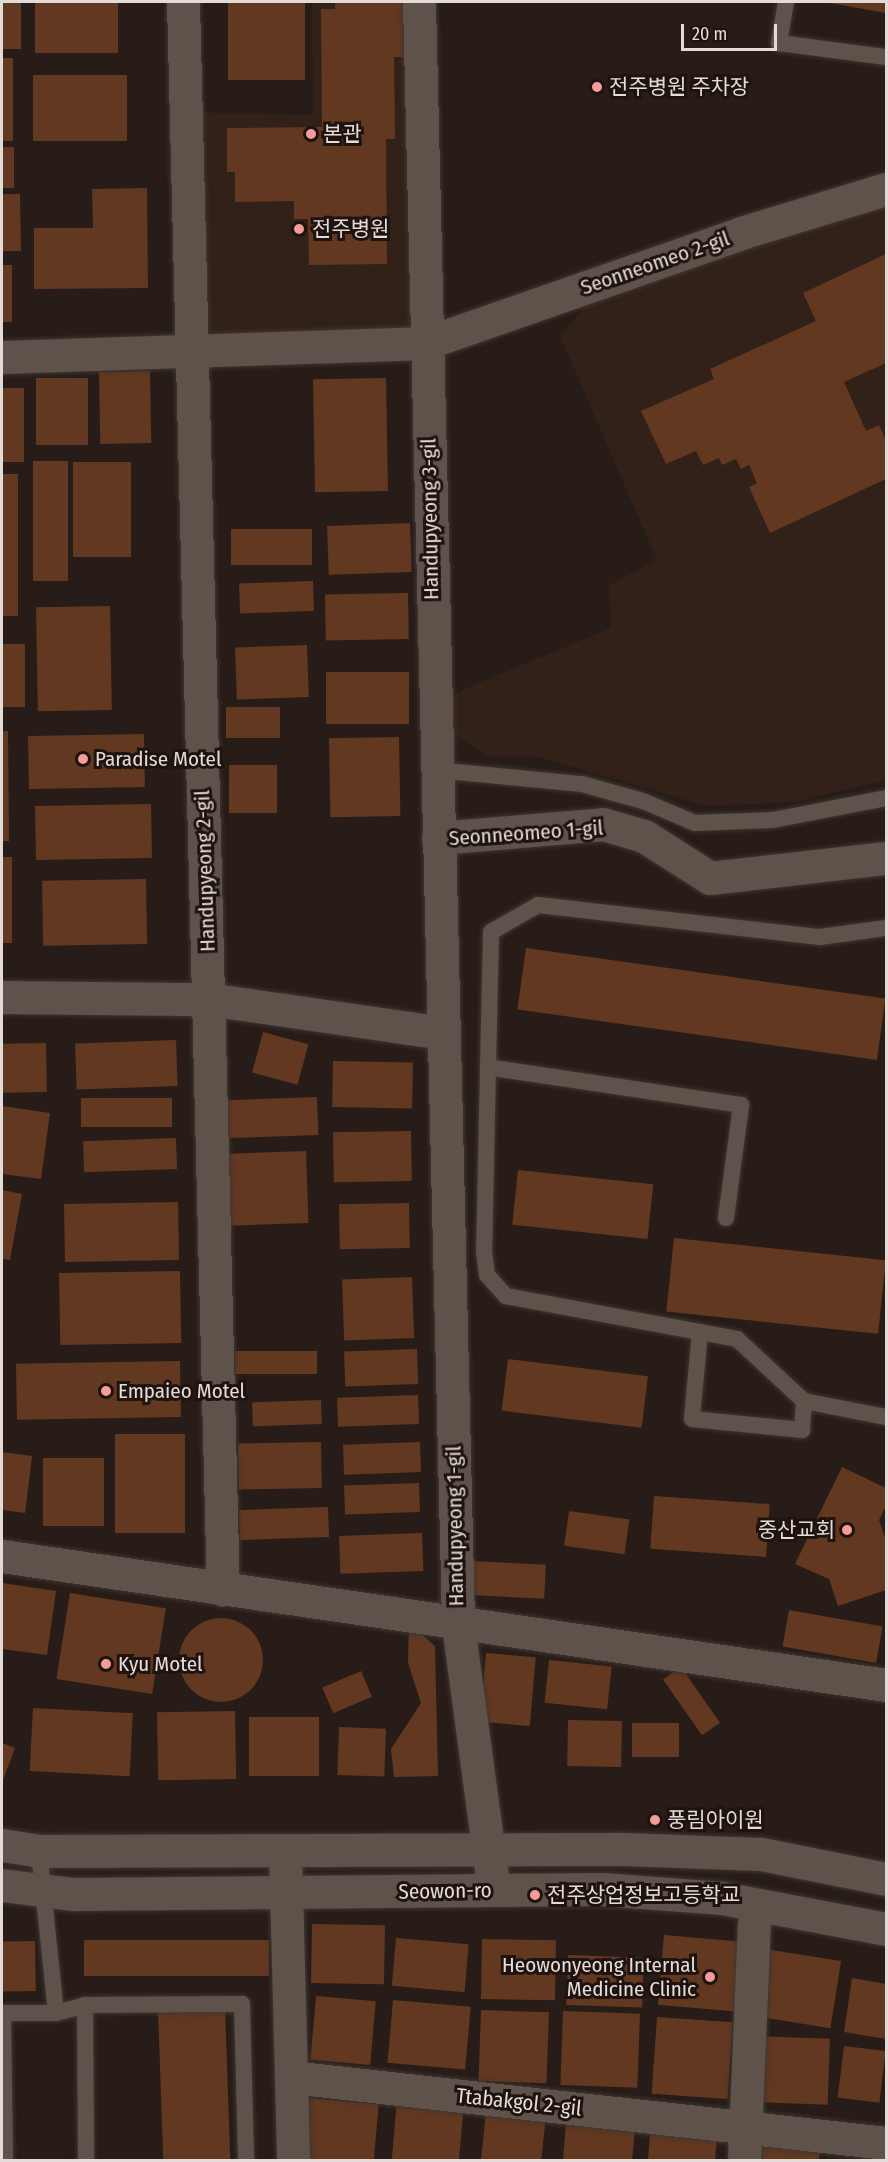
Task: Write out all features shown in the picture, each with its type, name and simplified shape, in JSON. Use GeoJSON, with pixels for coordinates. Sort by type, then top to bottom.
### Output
{"type":"FeatureCollection","features":[{"type":"Feature","properties":{"kind":"street"},"geometry":{"type":"LineString","coordinates":[[183,2],[190,349]]}},
{"type":"Feature","properties":{"kind":"street","name":"Handupyeong 3-gil"},"geometry":{"type":"LineString","coordinates":[[419,2],[436,770]]}},
{"type":"Feature","properties":{"kind":"street","name":"Seonneomeo 2-gil"},"geometry":{"type":"LineString","coordinates":[[426,343],[741,233],[886,189]]}},
{"type":"Feature","properties":{"kind":"street"},"geometry":{"type":"LineString","coordinates":[[2,357],[426,343]]}},
{"type":"Feature","properties":{"kind":"street","name":"Handupyeong 2-gil"},"geometry":{"type":"LineString","coordinates":[[190,349],[223,1590]]}},
{"type":"Feature","properties":{"kind":"street"},"geometry":{"type":"LineString","coordinates":[[2,997],[208,999],[443,1033],[436,770]]}},
{"type":"Feature","properties":{"kind":"street","name":"Seonneomeo 1-gil"},"geometry":{"type":"LineString","coordinates":[[438,838],[603,824],[645,836],[710,878],[886,858]]}},
{"type":"Feature","properties":{"kind":"street","name":"Handupyeong 1-gil"},"geometry":{"type":"LineString","coordinates":[[2,1556],[458,1626],[443,1033]]}},
{"type":"Feature","properties":{"kind":"street"},"geometry":{"type":"LineString","coordinates":[[494,1890],[458,1626],[886,1685]]}},
{"type":"Feature","properties":{"kind":"street","name":"Seowon-ro"},"geometry":{"type":"LineString","coordinates":[[2,1845],[39,1851],[487,1849],[761,1854],[886,1879]]}},
{"type":"Feature","properties":{"kind":"street"},"geometry":{"type":"LineString","coordinates":[[285,1850],[293,2160]]}},
{"type":"Feature","properties":{"kind":"street","name":"Seowon-ro"},"geometry":{"type":"LineString","coordinates":[[2,1885],[40,1891],[286,1894],[602,1888],[722,1898],[886,1929]]}},
{"type":"Feature","properties":{"kind":"street"},"geometry":{"type":"LineString","coordinates":[[744,2160],[748,2127],[754,1924]]}},
{"type":"Feature","properties":{"kind":"street","name":"Ttabakgol 2-gil"},"geometry":{"type":"LineString","coordinates":[[291,2077],[886,2143]]}},
{"type":"Feature","properties":{"kind":"lane"},"geometry":{"type":"LineString","coordinates":[[786,2],[778,43],[886,57]]}},
{"type":"Feature","properties":{"kind":"lane"},"geometry":{"type":"LineString","coordinates":[[436,770],[582,784],[643,801],[695,823],[773,820],[886,798]]}},
{"type":"Feature","properties":{"kind":"lane"},"geometry":{"type":"LineString","coordinates":[[886,928],[820,938],[538,905],[491,932],[484,1251],[487,1275],[506,1296],[737,1339],[804,1401],[886,1417]]}},
{"type":"Feature","properties":{"kind":"lane"},"geometry":{"type":"LineString","coordinates":[[488,1067],[741,1105],[726,1218]]}},
{"type":"Feature","properties":{"kind":"lane"},"geometry":{"type":"LineString","coordinates":[[700,1332],[692,1419],[802,1430],[804,1401]]}},
{"type":"Feature","properties":{"kind":"lane"},"geometry":{"type":"LineString","coordinates":[[39,1851],[40,1891],[56,2013]]}},
{"type":"Feature","properties":{"kind":"lane"},"geometry":{"type":"LineString","coordinates":[[5,2160],[2,2014],[56,2013],[85,2006],[242,2004],[246,2160]]}},
{"type":"Feature","properties":{"kind":"lane"},"geometry":{"type":"LineString","coordinates":[[85,2006],[86,2160]]}},
{"type":"Feature","properties":{"kind":"shaded area","name":"전주병원"},"geometry":{"type":"Polygon","coordinates":[[[312,2],[407,2],[414,343],[190,349],[185,112],[313,115],[312,2]]]}},
{"type":"Feature","properties":{"kind":"shaded area"},"geometry":{"type":"Polygon","coordinates":[[[886,206],[886,780],[796,802],[707,806],[539,757],[489,756],[452,733],[449,700],[462,690],[611,628],[609,585],[657,560],[560,336],[595,295],[886,206]]]}},
{"type":"Feature","properties":{"kind":"building"},"geometry":{"type":"Polygon","coordinates":[[[2,2],[21,2],[21,49],[2,49],[2,2]]]}},
{"type":"Feature","properties":{"kind":"building"},"geometry":{"type":"Polygon","coordinates":[[[35,2],[118,2],[118,53],[35,53],[35,2]]]}},
{"type":"Feature","properties":{"kind":"building"},"geometry":{"type":"Polygon","coordinates":[[[228,2],[305,2],[305,80],[228,80],[228,2]]]}},
{"type":"Feature","properties":{"kind":"building","name":"본관"},"geometry":{"type":"Polygon","coordinates":[[[335,2],[403,2],[404,57],[394,57],[395,139],[386,139],[387,264],[309,265],[308,219],[294,219],[294,201],[235,202],[235,172],[227,172],[227,128],[322,127],[321,9],[335,9],[335,2]]]}},
{"type":"Feature","properties":{"kind":"building"},"geometry":{"type":"Polygon","coordinates":[[[886,2],[886,13],[830,3],[886,2]]]}},
{"type":"Feature","properties":{"kind":"building"},"geometry":{"type":"Polygon","coordinates":[[[2,58],[13,58],[13,141],[2,141],[2,58]]]}},
{"type":"Feature","properties":{"kind":"building"},"geometry":{"type":"Polygon","coordinates":[[[33,75],[127,75],[127,141],[33,141],[33,75]]]}},
{"type":"Feature","properties":{"kind":"building"},"geometry":{"type":"Polygon","coordinates":[[[2,147],[14,147],[14,188],[2,188],[2,147]]]}},
{"type":"Feature","properties":{"kind":"building"},"geometry":{"type":"Polygon","coordinates":[[[147,188],[148,288],[34,289],[34,228],[93,228],[92,189],[147,188]]]}},
{"type":"Feature","properties":{"kind":"building"},"geometry":{"type":"Polygon","coordinates":[[[2,194],[20,194],[21,251],[3,251],[2,194]]]}},
{"type":"Feature","properties":{"kind":"building"},"geometry":{"type":"Polygon","coordinates":[[[886,254],[886,363],[844,382],[866,431],[879,425],[886,441],[886,479],[770,533],[749,487],[757,483],[749,465],[741,469],[736,459],[722,465],[719,458],[703,465],[696,451],[666,464],[641,411],[714,379],[710,369],[816,321],[803,293],[886,254]]]}},
{"type":"Feature","properties":{"kind":"building"},"geometry":{"type":"Polygon","coordinates":[[[2,265],[12,265],[12,322],[2,322],[2,265]]]}},
{"type":"Feature","properties":{"kind":"building"},"geometry":{"type":"Polygon","coordinates":[[[150,371],[151,443],[100,444],[99,372],[150,371]]]}},
{"type":"Feature","properties":{"kind":"building"},"geometry":{"type":"Polygon","coordinates":[[[36,378],[88,378],[88,445],[36,445],[36,378]]]}},
{"type":"Feature","properties":{"kind":"building"},"geometry":{"type":"Polygon","coordinates":[[[386,378],[388,491],[315,492],[313,379],[386,378]]]}},
{"type":"Feature","properties":{"kind":"building"},"geometry":{"type":"Polygon","coordinates":[[[2,388],[24,388],[24,462],[2,462],[2,388]]]}},
{"type":"Feature","properties":{"kind":"building"},"geometry":{"type":"Polygon","coordinates":[[[33,461],[68,461],[68,581],[33,581],[33,461]]]}},
{"type":"Feature","properties":{"kind":"building"},"geometry":{"type":"Polygon","coordinates":[[[73,462],[131,462],[131,557],[73,557],[73,462]]]}},
{"type":"Feature","properties":{"kind":"building"},"geometry":{"type":"Polygon","coordinates":[[[2,474],[18,474],[18,616],[2,616],[2,474]]]}},
{"type":"Feature","properties":{"kind":"building"},"geometry":{"type":"Polygon","coordinates":[[[410,523],[412,572],[329,575],[327,526],[410,523]]]}},
{"type":"Feature","properties":{"kind":"building"},"geometry":{"type":"Polygon","coordinates":[[[231,529],[312,529],[312,565],[231,565],[231,529]]]}},
{"type":"Feature","properties":{"kind":"building"},"geometry":{"type":"Polygon","coordinates":[[[313,581],[314,611],[240,614],[239,584],[313,581]]]}},
{"type":"Feature","properties":{"kind":"building"},"geometry":{"type":"Polygon","coordinates":[[[408,593],[409,639],[326,640],[325,594],[408,593]]]}},
{"type":"Feature","properties":{"kind":"building"},"geometry":{"type":"Polygon","coordinates":[[[110,606],[112,710],[38,711],[36,607],[110,606]]]}},
{"type":"Feature","properties":{"kind":"building"},"geometry":{"type":"Polygon","coordinates":[[[2,644],[25,644],[25,707],[2,707],[2,644]]]}},
{"type":"Feature","properties":{"kind":"building"},"geometry":{"type":"Polygon","coordinates":[[[307,645],[309,697],[237,699],[235,648],[307,645]]]}},
{"type":"Feature","properties":{"kind":"building"},"geometry":{"type":"Polygon","coordinates":[[[326,672],[409,672],[409,724],[326,724],[326,672]]]}},
{"type":"Feature","properties":{"kind":"building"},"geometry":{"type":"Polygon","coordinates":[[[226,707],[280,707],[280,738],[226,738],[226,707]]]}},
{"type":"Feature","properties":{"kind":"building"},"geometry":{"type":"Polygon","coordinates":[[[2,731],[8,731],[9,841],[2,841],[2,731]]]}},
{"type":"Feature","properties":{"kind":"building"},"geometry":{"type":"Polygon","coordinates":[[[144,734],[145,787],[29,789],[28,736],[144,734]]]}},
{"type":"Feature","properties":{"kind":"building"},"geometry":{"type":"Polygon","coordinates":[[[399,737],[400,816],[330,817],[329,738],[399,737]]]}},
{"type":"Feature","properties":{"kind":"building"},"geometry":{"type":"Polygon","coordinates":[[[229,765],[277,765],[277,813],[229,813],[229,765]]]}},
{"type":"Feature","properties":{"kind":"building"},"geometry":{"type":"Polygon","coordinates":[[[151,804],[152,858],[36,860],[35,806],[151,804]]]}},
{"type":"Feature","properties":{"kind":"building"},"geometry":{"type":"Polygon","coordinates":[[[2,857],[12,857],[12,943],[2,943],[2,857]]]}},
{"type":"Feature","properties":{"kind":"building"},"geometry":{"type":"Polygon","coordinates":[[[146,879],[147,944],[43,946],[42,881],[146,879]]]}},
{"type":"Feature","properties":{"kind":"building"},"geometry":{"type":"Polygon","coordinates":[[[526,948],[885,999],[877,1060],[517,1009],[526,948]]]}},
{"type":"Feature","properties":{"kind":"building"},"geometry":{"type":"Polygon","coordinates":[[[263,1032],[308,1044],[298,1085],[252,1073],[263,1032]]]}},
{"type":"Feature","properties":{"kind":"building"},"geometry":{"type":"Polygon","coordinates":[[[176,1040],[178,1086],[77,1089],[75,1044],[176,1040]]]}},
{"type":"Feature","properties":{"kind":"building"},"geometry":{"type":"Polygon","coordinates":[[[46,1043],[47,1092],[3,1093],[2,1044],[46,1043]]]}},
{"type":"Feature","properties":{"kind":"building"},"geometry":{"type":"Polygon","coordinates":[[[333,1061],[413,1062],[412,1108],[332,1107],[333,1061]]]}},
{"type":"Feature","properties":{"kind":"building"},"geometry":{"type":"Polygon","coordinates":[[[317,1097],[318,1135],[228,1138],[227,1100],[317,1097]]]}},
{"type":"Feature","properties":{"kind":"building"},"geometry":{"type":"Polygon","coordinates":[[[81,1098],[172,1098],[172,1127],[81,1127],[81,1098]]]}},
{"type":"Feature","properties":{"kind":"building"},"geometry":{"type":"Polygon","coordinates":[[[2,1106],[50,1113],[41,1179],[2,1174],[2,1106]]]}},
{"type":"Feature","properties":{"kind":"building"},"geometry":{"type":"Polygon","coordinates":[[[411,1131],[412,1181],[334,1182],[333,1132],[411,1131]]]}},
{"type":"Feature","properties":{"kind":"building"},"geometry":{"type":"Polygon","coordinates":[[[176,1138],[177,1169],[84,1172],[83,1141],[176,1138]]]}},
{"type":"Feature","properties":{"kind":"building"},"geometry":{"type":"Polygon","coordinates":[[[306,1151],[309,1223],[231,1226],[228,1154],[306,1151]]]}},
{"type":"Feature","properties":{"kind":"building"},"geometry":{"type":"Polygon","coordinates":[[[518,1170],[653,1184],[648,1239],[512,1225],[518,1170]]]}},
{"type":"Feature","properties":{"kind":"building"},"geometry":{"type":"Polygon","coordinates":[[[2,1190],[22,1194],[10,1260],[2,1259],[2,1190]]]}},
{"type":"Feature","properties":{"kind":"building"},"geometry":{"type":"Polygon","coordinates":[[[178,1202],[179,1260],[65,1262],[64,1204],[178,1202]]]}},
{"type":"Feature","properties":{"kind":"building"},"geometry":{"type":"Polygon","coordinates":[[[409,1203],[410,1248],[340,1249],[339,1204],[409,1203]]]}},
{"type":"Feature","properties":{"kind":"building"},"geometry":{"type":"Polygon","coordinates":[[[674,1238],[886,1260],[878,1334],[666,1312],[674,1238]]]}},
{"type":"Feature","properties":{"kind":"building"},"geometry":{"type":"Polygon","coordinates":[[[180,1271],[181,1343],[60,1345],[59,1273],[180,1271]]]}},
{"type":"Feature","properties":{"kind":"building"},"geometry":{"type":"Polygon","coordinates":[[[412,1277],[414,1338],[344,1340],[342,1279],[412,1277]]]}},
{"type":"Feature","properties":{"kind":"building"},"geometry":{"type":"Polygon","coordinates":[[[417,1349],[418,1384],[345,1387],[344,1352],[417,1349]]]}},
{"type":"Feature","properties":{"kind":"building"},"geometry":{"type":"Polygon","coordinates":[[[235,1351],[317,1351],[317,1374],[235,1374],[235,1351]]]}},
{"type":"Feature","properties":{"kind":"building"},"geometry":{"type":"Polygon","coordinates":[[[508,1359],[648,1376],[642,1428],[502,1411],[508,1359]]]}},
{"type":"Feature","properties":{"kind":"building"},"geometry":{"type":"Polygon","coordinates":[[[180,1361],[181,1417],[17,1420],[16,1364],[180,1361]]]}},
{"type":"Feature","properties":{"kind":"building"},"geometry":{"type":"Polygon","coordinates":[[[418,1395],[419,1424],[338,1427],[337,1398],[418,1395]]]}},
{"type":"Feature","properties":{"kind":"building"},"geometry":{"type":"Polygon","coordinates":[[[321,1400],[322,1424],[253,1426],[252,1402],[321,1400]]]}},
{"type":"Feature","properties":{"kind":"building"},"geometry":{"type":"Polygon","coordinates":[[[115,1434],[185,1434],[185,1533],[115,1533],[115,1434]]]}},
{"type":"Feature","properties":{"kind":"building"},"geometry":{"type":"Polygon","coordinates":[[[321,1442],[322,1488],[239,1489],[238,1443],[321,1442]]]}},
{"type":"Feature","properties":{"kind":"building"},"geometry":{"type":"Polygon","coordinates":[[[420,1442],[421,1472],[344,1475],[343,1445],[420,1442]]]}},
{"type":"Feature","properties":{"kind":"building"},"geometry":{"type":"Polygon","coordinates":[[[2,1452],[32,1456],[25,1513],[2,1510],[2,1452]]]}},
{"type":"Feature","properties":{"kind":"building"},"geometry":{"type":"Polygon","coordinates":[[[43,1458],[104,1458],[104,1526],[43,1526],[43,1458]]]}},
{"type":"Feature","properties":{"kind":"building","name":"중산교회"},"geometry":{"type":"Polygon","coordinates":[[[842,1467],[886,1488],[886,1506],[879,1520],[886,1540],[886,1590],[838,1606],[829,1579],[795,1564],[842,1467]]]}},
{"type":"Feature","properties":{"kind":"building"},"geometry":{"type":"Polygon","coordinates":[[[419,1483],[420,1512],[345,1515],[344,1486],[419,1483]]]}},
{"type":"Feature","properties":{"kind":"building"},"geometry":{"type":"Polygon","coordinates":[[[654,1496],[770,1504],[766,1557],[650,1549],[654,1496]]]}},
{"type":"Feature","properties":{"kind":"building"},"geometry":{"type":"Polygon","coordinates":[[[328,1507],[329,1537],[240,1540],[239,1510],[328,1507]]]}},
{"type":"Feature","properties":{"kind":"building"},"geometry":{"type":"Polygon","coordinates":[[[569,1511],[629,1519],[625,1554],[564,1546],[569,1511]]]}},
{"type":"Feature","properties":{"kind":"building"},"geometry":{"type":"Polygon","coordinates":[[[422,1533],[423,1571],[340,1574],[339,1536],[422,1533]]]}},
{"type":"Feature","properties":{"kind":"building"},"geometry":{"type":"Polygon","coordinates":[[[473,1561],[546,1565],[544,1599],[471,1595],[473,1561]]]}},
{"type":"Feature","properties":{"kind":"building"},"geometry":{"type":"Polygon","coordinates":[[[2,1583],[56,1591],[47,1655],[2,1649],[2,1583]]]}},
{"type":"Feature","properties":{"kind":"building"},"geometry":{"type":"Polygon","coordinates":[[[70,1593],[166,1608],[152,1694],[56,1679],[70,1593]]]}},
{"type":"Feature","properties":{"kind":"building"},"geometry":{"type":"Polygon","coordinates":[[[789,1610],[883,1626],[876,1663],[783,1646],[789,1610]]]}},
{"type":"Feature","properties":{"kind":"building"},"geometry":{"type":"Polygon","coordinates":[[[221,1618],[237,1621],[251,1630],[260,1644],[263,1660],[260,1676],[251,1690],[237,1699],[221,1702],[205,1699],[191,1690],[182,1676],[179,1660],[182,1644],[191,1630],[205,1621],[221,1618]]]}},
{"type":"Feature","properties":{"kind":"building"},"geometry":{"type":"Polygon","coordinates":[[[409,1623],[435,1646],[438,1776],[394,1777],[391,1749],[421,1703],[408,1663],[409,1623]]]}},
{"type":"Feature","properties":{"kind":"building"},"geometry":{"type":"Polygon","coordinates":[[[486,1653],[536,1657],[530,1726],[480,1722],[486,1653]]]}},
{"type":"Feature","properties":{"kind":"building"},"geometry":{"type":"Polygon","coordinates":[[[549,1660],[612,1667],[607,1709],[545,1703],[549,1660]]]}},
{"type":"Feature","properties":{"kind":"building"},"geometry":{"type":"Polygon","coordinates":[[[681,1667],[720,1723],[702,1735],[663,1680],[681,1667]]]}},
{"type":"Feature","properties":{"kind":"building"},"geometry":{"type":"Polygon","coordinates":[[[361,1671],[372,1697],[333,1713],[322,1687],[361,1671]]]}},
{"type":"Feature","properties":{"kind":"building"},"geometry":{"type":"Polygon","coordinates":[[[33,1708],[133,1713],[130,1776],[30,1771],[33,1708]]]}},
{"type":"Feature","properties":{"kind":"building"},"geometry":{"type":"Polygon","coordinates":[[[235,1711],[236,1779],[158,1780],[157,1712],[235,1711]]]}},
{"type":"Feature","properties":{"kind":"building"},"geometry":{"type":"Polygon","coordinates":[[[249,1717],[319,1717],[319,1776],[249,1776],[249,1717]]]}},
{"type":"Feature","properties":{"kind":"building"},"geometry":{"type":"Polygon","coordinates":[[[568,1720],[622,1721],[621,1767],[567,1766],[568,1720]]]}},
{"type":"Feature","properties":{"kind":"building"},"geometry":{"type":"Polygon","coordinates":[[[632,1723],[679,1723],[679,1757],[632,1757],[632,1723]]]}},
{"type":"Feature","properties":{"kind":"building"},"geometry":{"type":"Polygon","coordinates":[[[339,1727],[386,1729],[384,1777],[337,1775],[339,1727]]]}},
{"type":"Feature","properties":{"kind":"building"},"geometry":{"type":"Polygon","coordinates":[[[2,1743],[15,1748],[2,1783],[2,1743]]]}},
{"type":"Feature","properties":{"kind":"building"},"geometry":{"type":"Polygon","coordinates":[[[312,1924],[385,1925],[384,1984],[311,1983],[312,1924]]]}},
{"type":"Feature","properties":{"kind":"building"},"geometry":{"type":"Polygon","coordinates":[[[664,1935],[742,1942],[736,2012],[658,2005],[664,1935]]]}},
{"type":"Feature","properties":{"kind":"building"},"geometry":{"type":"Polygon","coordinates":[[[396,1938],[469,1944],[465,1992],[392,1986],[396,1938]]]}},
{"type":"Feature","properties":{"kind":"building"},"geometry":{"type":"Polygon","coordinates":[[[482,1939],[556,1940],[555,2000],[481,1999],[482,1939]]]}},
{"type":"Feature","properties":{"kind":"building"},"geometry":{"type":"Polygon","coordinates":[[[84,1940],[269,1940],[269,1976],[84,1976],[84,1940]]]}},
{"type":"Feature","properties":{"kind":"building"},"geometry":{"type":"Polygon","coordinates":[[[35,1941],[36,1991],[3,1992],[2,1942],[35,1941]]]}},
{"type":"Feature","properties":{"kind":"building"},"geometry":{"type":"Polygon","coordinates":[[[765,1949],[841,1961],[830,2028],[754,2016],[765,1949]]]}},
{"type":"Feature","properties":{"kind":"building"},"geometry":{"type":"Polygon","coordinates":[[[568,1955],[644,1958],[642,2008],[566,2005],[568,1955]]]}},
{"type":"Feature","properties":{"kind":"building"},"geometry":{"type":"Polygon","coordinates":[[[852,1978],[886,1984],[886,2039],[844,2032],[852,1978]]]}},
{"type":"Feature","properties":{"kind":"building"},"geometry":{"type":"Polygon","coordinates":[[[316,1996],[376,2001],[370,2065],[310,2060],[316,1996]]]}},
{"type":"Feature","properties":{"kind":"building"},"geometry":{"type":"Polygon","coordinates":[[[393,2000],[471,2007],[465,2070],[388,2063],[393,2000]]]}},
{"type":"Feature","properties":{"kind":"building"},"geometry":{"type":"Polygon","coordinates":[[[225,2008],[230,2160],[163,2160],[158,2010],[225,2008]]]}},
{"type":"Feature","properties":{"kind":"building"},"geometry":{"type":"Polygon","coordinates":[[[481,2010],[549,2012],[546,2083],[479,2081],[481,2010]]]}},
{"type":"Feature","properties":{"kind":"building"},"geometry":{"type":"Polygon","coordinates":[[[563,2011],[640,2014],[637,2088],[560,2085],[563,2011]]]}},
{"type":"Feature","properties":{"kind":"building"},"geometry":{"type":"Polygon","coordinates":[[[657,2017],[733,2022],[727,2099],[652,2094],[657,2017]]]}},
{"type":"Feature","properties":{"kind":"building"},"geometry":{"type":"Polygon","coordinates":[[[753,2036],[830,2039],[828,2105],[751,2102],[753,2036]]]}},
{"type":"Feature","properties":{"kind":"building"},"geometry":{"type":"Polygon","coordinates":[[[844,2046],[886,2051],[879,2103],[838,2098],[844,2046]]]}},
{"type":"Feature","properties":{"kind":"building"},"geometry":{"type":"Polygon","coordinates":[[[308,2098],[379,2104],[374,2160],[303,2159],[308,2098]]]}},
{"type":"Feature","properties":{"kind":"building"},"geometry":{"type":"Polygon","coordinates":[[[397,2100],[464,2106],[459,2160],[392,2160],[397,2100]]]}},
{"type":"Feature","properties":{"kind":"building"},"geometry":{"type":"Polygon","coordinates":[[[486,2112],[546,2118],[541,2160],[481,2160],[486,2112]]]}},
{"type":"Feature","properties":{"kind":"building"},"geometry":{"type":"Polygon","coordinates":[[[566,2122],[635,2128],[632,2160],[563,2160],[566,2122]]]}},
{"type":"Feature","properties":{"kind":"building"},"geometry":{"type":"Polygon","coordinates":[[[650,2133],[717,2139],[715,2160],[648,2160],[650,2133]]]}},
{"type":"Feature","properties":{"kind":"building"},"geometry":{"type":"Polygon","coordinates":[[[750,2141],[820,2147],[819,2160],[748,2160],[750,2141]]]}},
{"type":"Feature","properties":{"kind":"place","name":"전주병원 주차장"},"geometry":{"type":"Point","coordinates":[597,87]}},
{"type":"Feature","properties":{"kind":"place","name":"본관"},"geometry":{"type":"Point","coordinates":[311,134]}},
{"type":"Feature","properties":{"kind":"place","name":"전주병원"},"geometry":{"type":"Point","coordinates":[299,229]}},
{"type":"Feature","properties":{"kind":"place","name":"Paradise Motel"},"geometry":{"type":"Point","coordinates":[83,759]}},
{"type":"Feature","properties":{"kind":"place","name":"Empaieo Motel"},"geometry":{"type":"Point","coordinates":[106,1391]}},
{"type":"Feature","properties":{"kind":"place","name":"중산교회"},"geometry":{"type":"Point","coordinates":[847,1530]}},
{"type":"Feature","properties":{"kind":"place","name":"Kyu Motel"},"geometry":{"type":"Point","coordinates":[106,1664]}},
{"type":"Feature","properties":{"kind":"place","name":"풍림아이원"},"geometry":{"type":"Point","coordinates":[655,1820]}},
{"type":"Feature","properties":{"kind":"place","name":"전주상업정보고등학교"},"geometry":{"type":"Point","coordinates":[535,1895]}},
{"type":"Feature","properties":{"kind":"place","name":"Heowonyeong Internal Medicine Clinic"},"geometry":{"type":"Point","coordinates":[710,1977]}}]}
